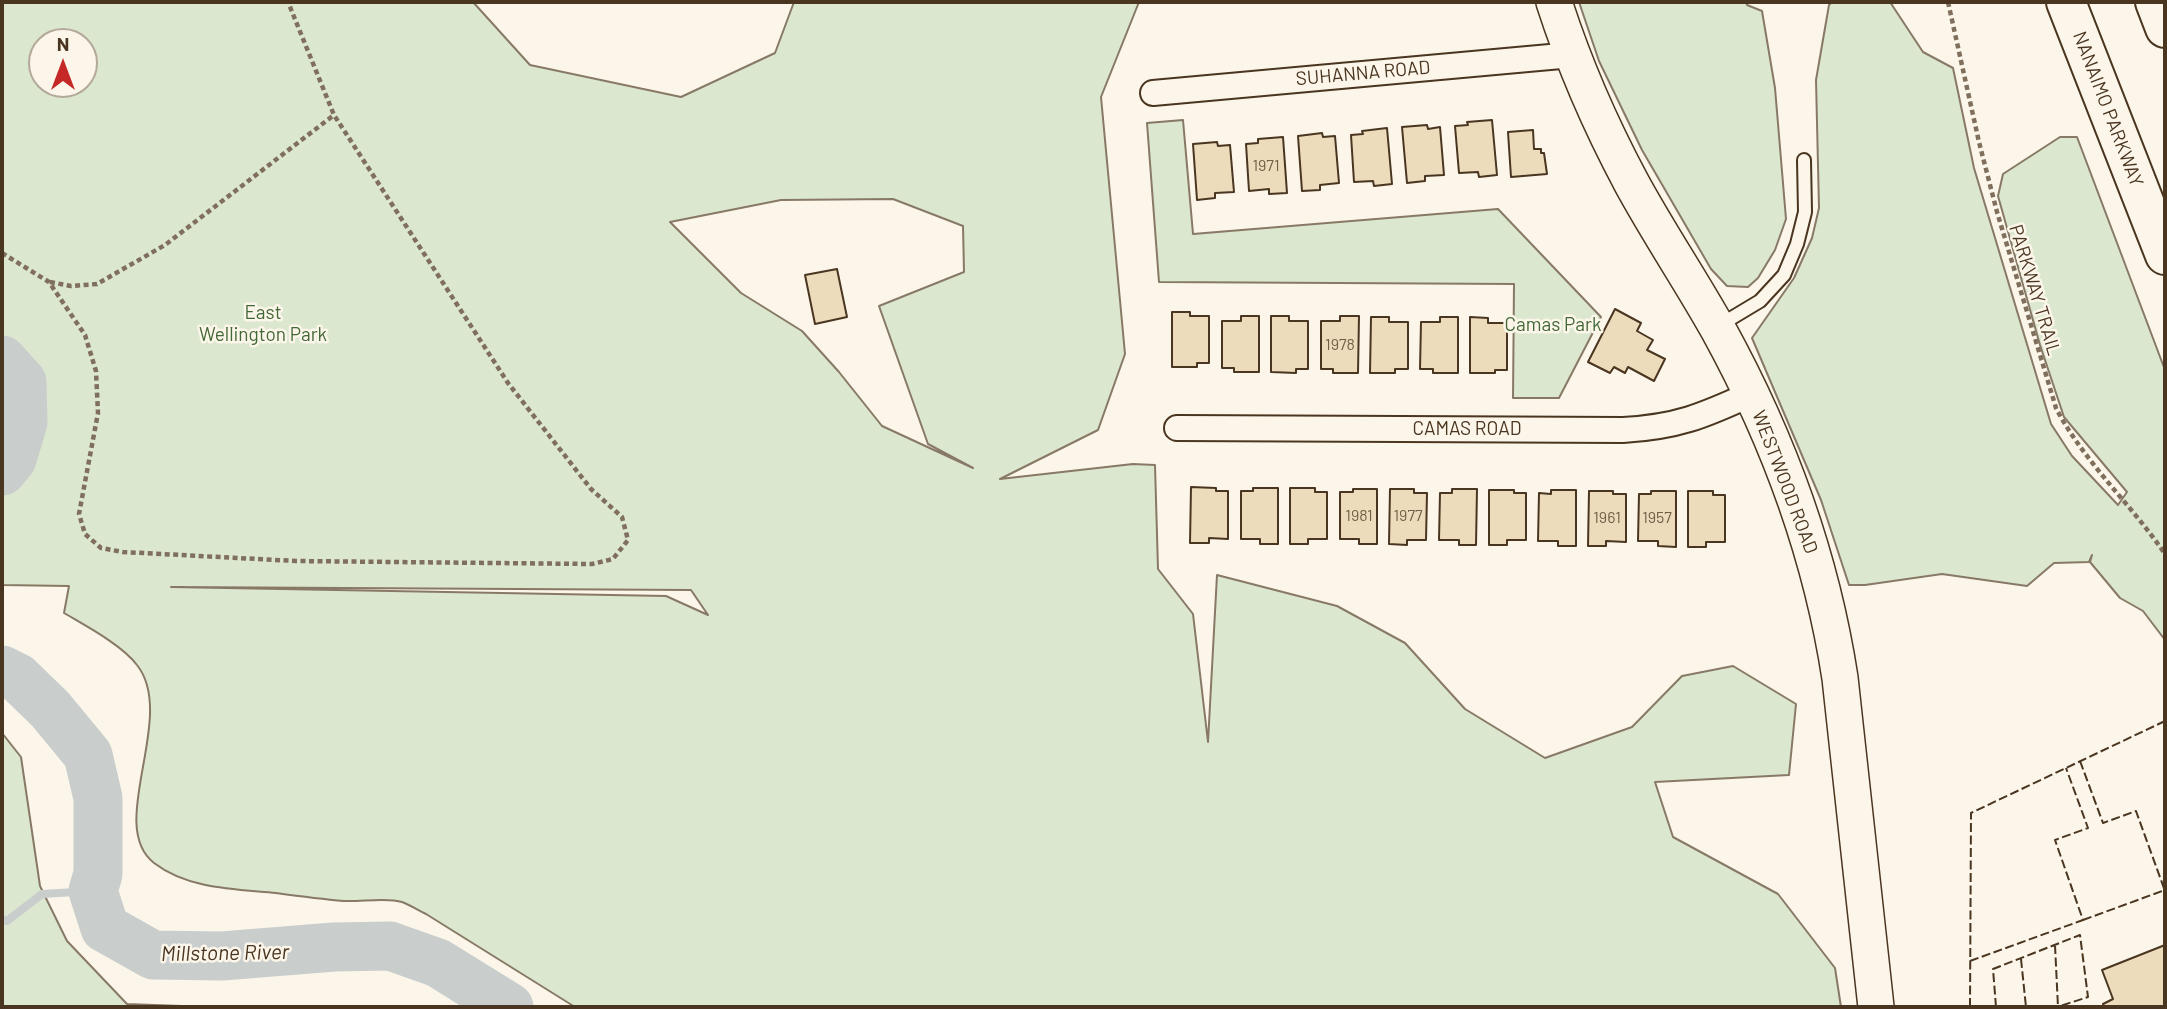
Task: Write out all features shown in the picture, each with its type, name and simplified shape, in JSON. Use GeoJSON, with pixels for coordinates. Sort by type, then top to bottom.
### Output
{"type":"FeatureCollection","features":[{"type":"Feature","properties":{"kind":"highway","name":"NANAIMO PARKWAY"},"geometry":{"type":"LineString","coordinates":[[2066,2],[2165,255]]}},
{"type":"Feature","properties":{"kind":"highway"},"geometry":{"type":"LineString","coordinates":[[2155,2],[2165,28]]}},
{"type":"Feature","properties":{"kind":"street","name":"WESTWOOD ROAD"},"geometry":{"type":"LineString","coordinates":[[1553,2],[1572,55],[1607,136],[1632,184],[1717,327],[1751,394],[1799,508],[1834,636],[1876,1007]]}},
{"type":"Feature","properties":{"kind":"street","name":"SUHANNA ROAD"},"geometry":{"type":"LineString","coordinates":[[1153,93],[1572,55]]}},
{"type":"Feature","properties":{"kind":"street","name":"CAMAS ROAD"},"geometry":{"type":"LineString","coordinates":[[1177,428],[1623,430],[1688,421],[1751,394]]}},
{"type":"Feature","properties":{"kind":"lane"},"geometry":{"type":"LineString","coordinates":[[1717,327],[1760,301],[1784,275],[1797,244],[1805,212],[1804,160]]}},
{"type":"Feature","properties":{"kind":"path"},"geometry":{"type":"LineString","coordinates":[[49,282],[85,335],[96,371],[98,413],[79,514],[85,534],[102,548],[122,552],[296,561],[592,564],[613,559],[628,540],[622,517],[591,489],[508,383],[334,115],[288,2]]}},
{"type":"Feature","properties":{"kind":"path","name":"PARKWAY TRAIL"},"geometry":{"type":"LineString","coordinates":[[1948,2],[1997,212],[2056,408],[2069,434],[2128,504],[2165,554]]}},
{"type":"Feature","properties":{"kind":"path"},"geometry":{"type":"LineString","coordinates":[[2,253],[49,282],[71,286],[97,284],[165,245],[334,115]]}},
{"type":"Feature","properties":{"kind":"green space","name":"East Wellington Park"},"geometry":{"type":"Polygon","coordinates":[[[2,2],[473,2],[530,65],[681,97],[775,53],[794,2],[1139,2],[1101,97],[1125,354],[1098,430],[1000,479],[1133,464],[1155,465],[1158,569],[1193,614],[1208,742],[1217,575],[1337,606],[1405,643],[1465,709],[1545,758],[1632,727],[1682,676],[1733,666],[1796,704],[1789,775],[1655,782],[1673,837],[1778,894],[1835,968],[1841,1007],[575,1007],[426,914],[402,902],[344,901],[228,889],[196,883],[167,872],[154,863],[141,846],[136,823],[150,713],[147,687],[137,665],[130,658],[113,643],[64,613],[69,586],[2,585],[2,2]],[[893,199],[781,200],[670,222],[741,293],[802,331],[882,426],[973,468],[928,444],[879,306],[964,272],[963,226],[893,199]],[[171,587],[666,596],[708,615],[691,590],[171,587]]]}},
{"type":"Feature","properties":{"kind":"green space"},"geometry":{"type":"Polygon","coordinates":[[[1579,2],[1746,2],[1747,5],[1762,11],[1775,88],[1786,219],[1775,250],[1758,278],[1748,287],[1727,286],[1711,269],[1642,150],[1599,61],[1579,2]]]}},
{"type":"Feature","properties":{"kind":"green space"},"geometry":{"type":"Polygon","coordinates":[[[1832,2],[1890,2],[1923,52],[1953,68],[1974,168],[2051,424],[2072,456],[2118,505],[2127,492],[2064,417],[2040,345],[1998,196],[2003,174],[2060,137],[2077,137],[2165,370],[2165,640],[2143,611],[2120,598],[2090,562],[2092,555],[2089,562],[2054,563],[2027,586],[1942,574],[1849,585],[1821,500],[1752,338],[1794,278],[1812,238],[1819,208],[1816,80],[1829,5],[1832,2]]]}},
{"type":"Feature","properties":{"kind":"green space","name":"Camas Park"},"geometry":{"type":"Polygon","coordinates":[[[1183,120],[1193,234],[1498,209],[1601,317],[1559,398],[1513,398],[1514,284],[1159,282],[1147,123],[1183,120]]]}},
{"type":"Feature","properties":{"kind":"green space"},"geometry":{"type":"Polygon","coordinates":[[[2,733],[21,757],[40,886],[67,941],[127,1004],[209,1007],[2,1007],[2,733]]]}},
{"type":"Feature","properties":{"kind":"building"},"geometry":{"type":"Polygon","coordinates":[[[1492,120],[1497,175],[1479,177],[1478,172],[1459,173],[1455,126],[1492,120]]]}},
{"type":"Feature","properties":{"kind":"building"},"geometry":{"type":"Polygon","coordinates":[[[1427,125],[1428,129],[1440,127],[1444,175],[1425,176],[1425,181],[1407,183],[1402,127],[1427,125]]]}},
{"type":"Feature","properties":{"kind":"building"},"geometry":{"type":"Polygon","coordinates":[[[1387,128],[1392,184],[1374,186],[1373,181],[1354,182],[1351,135],[1387,128]]]}},
{"type":"Feature","properties":{"kind":"building"},"geometry":{"type":"Polygon","coordinates":[[[1533,130],[1534,149],[1541,149],[1541,153],[1544,153],[1547,174],[1511,177],[1508,132],[1533,130]]]}},
{"type":"Feature","properties":{"kind":"building"},"geometry":{"type":"Polygon","coordinates":[[[1322,133],[1323,137],[1335,136],[1339,183],[1320,185],[1320,190],[1302,191],[1298,136],[1322,133]]]}},
{"type":"Feature","properties":{"kind":"building"},"geometry":{"type":"Polygon","coordinates":[[[1283,137],[1287,193],[1269,194],[1269,189],[1249,191],[1246,144],[1258,143],[1258,139],[1283,137]]]}},
{"type":"Feature","properties":{"kind":"building"},"geometry":{"type":"Polygon","coordinates":[[[1217,142],[1218,146],[1230,145],[1234,192],[1215,193],[1215,198],[1197,200],[1193,144],[1217,142]]]}},
{"type":"Feature","properties":{"kind":"building"},"geometry":{"type":"Polygon","coordinates":[[[837,269],[847,317],[815,324],[805,275],[837,269]]]}},
{"type":"Feature","properties":{"kind":"building"},"geometry":{"type":"Polygon","coordinates":[[[1615,309],[1641,323],[1637,331],[1653,340],[1647,350],[1665,359],[1654,381],[1628,367],[1625,373],[1614,367],[1610,373],[1588,362],[1615,309]]]}},
{"type":"Feature","properties":{"kind":"building"},"geometry":{"type":"Polygon","coordinates":[[[1172,312],[1209,316],[1209,363],[1197,363],[1197,367],[1172,367],[1172,312]]]}},
{"type":"Feature","properties":{"kind":"building"},"geometry":{"type":"Polygon","coordinates":[[[1241,316],[1259,316],[1259,372],[1234,372],[1234,368],[1222,368],[1222,321],[1241,321],[1241,316]]]}},
{"type":"Feature","properties":{"kind":"building"},"geometry":{"type":"Polygon","coordinates":[[[1271,316],[1289,316],[1289,321],[1308,321],[1308,369],[1296,369],[1296,373],[1271,372],[1271,316]]]}},
{"type":"Feature","properties":{"kind":"building"},"geometry":{"type":"Polygon","coordinates":[[[1340,316],[1359,316],[1358,373],[1333,373],[1333,369],[1321,369],[1321,321],[1340,321],[1340,316]]]}},
{"type":"Feature","properties":{"kind":"building"},"geometry":{"type":"Polygon","coordinates":[[[1371,317],[1389,317],[1389,322],[1408,322],[1408,369],[1395,369],[1395,373],[1370,373],[1371,317]]]}},
{"type":"Feature","properties":{"kind":"building"},"geometry":{"type":"Polygon","coordinates":[[[1440,317],[1458,317],[1458,373],[1433,373],[1433,369],[1420,369],[1421,322],[1440,322],[1440,317]]]}},
{"type":"Feature","properties":{"kind":"building"},"geometry":{"type":"Polygon","coordinates":[[[1470,317],[1488,318],[1488,323],[1507,323],[1507,370],[1470,373],[1470,317]]]}},
{"type":"Feature","properties":{"kind":"building"},"geometry":{"type":"Polygon","coordinates":[[[1191,487],[1228,491],[1228,539],[1209,538],[1209,543],[1190,543],[1191,487]]]}},
{"type":"Feature","properties":{"kind":"building"},"geometry":{"type":"Polygon","coordinates":[[[1253,488],[1278,488],[1278,544],[1260,544],[1260,539],[1241,539],[1241,491],[1253,491],[1253,488]]]}},
{"type":"Feature","properties":{"kind":"building"},"geometry":{"type":"Polygon","coordinates":[[[1290,488],[1315,488],[1315,492],[1327,492],[1327,539],[1308,539],[1308,544],[1290,544],[1290,488]]]}},
{"type":"Feature","properties":{"kind":"building"},"geometry":{"type":"Polygon","coordinates":[[[1353,489],[1377,489],[1377,544],[1359,544],[1359,539],[1340,539],[1340,492],[1353,492],[1353,489]]]}},
{"type":"Feature","properties":{"kind":"building"},"geometry":{"type":"Polygon","coordinates":[[[1390,489],[1414,489],[1414,493],[1427,493],[1426,540],[1407,540],[1407,545],[1389,544],[1390,489]]]}},
{"type":"Feature","properties":{"kind":"building"},"geometry":{"type":"Polygon","coordinates":[[[1452,489],[1477,489],[1476,545],[1459,545],[1459,540],[1439,540],[1440,493],[1452,493],[1452,489]]]}},
{"type":"Feature","properties":{"kind":"building"},"geometry":{"type":"Polygon","coordinates":[[[1489,490],[1526,493],[1526,540],[1507,540],[1507,545],[1489,545],[1489,490]]]}},
{"type":"Feature","properties":{"kind":"building"},"geometry":{"type":"Polygon","coordinates":[[[1551,490],[1576,490],[1576,546],[1558,546],[1558,541],[1538,541],[1539,493],[1551,494],[1551,490]]]}},
{"type":"Feature","properties":{"kind":"building"},"geometry":{"type":"Polygon","coordinates":[[[1589,491],[1626,494],[1626,542],[1606,541],[1606,546],[1588,546],[1589,491]]]}},
{"type":"Feature","properties":{"kind":"building"},"geometry":{"type":"Polygon","coordinates":[[[1651,491],[1676,491],[1676,547],[1658,546],[1658,541],[1638,541],[1639,494],[1651,494],[1651,491]]]}},
{"type":"Feature","properties":{"kind":"building"},"geometry":{"type":"Polygon","coordinates":[[[1688,491],[1713,491],[1713,495],[1725,495],[1725,542],[1706,542],[1706,547],[1688,547],[1688,491]]]}},
{"type":"Feature","properties":{"kind":"building"},"geometry":{"type":"Polygon","coordinates":[[[2165,945],[2165,1007],[2104,1007],[2103,1004],[2113,999],[2102,970],[2165,945]]]}},
{"type":"Feature","properties":{"kind":"waterway","name":"Millstone River"},"geometry":{"type":"LineString","coordinates":[[2,360],[22,382],[23,422],[12,459],[2,471]]}},
{"type":"Feature","properties":{"kind":"waterway","name":"Millstone River"},"geometry":{"type":"LineString","coordinates":[[2,670],[18,678],[50,709],[88,755],[98,798],[98,874],[93,891],[105,928],[153,955],[222,956],[334,947],[390,946],[438,963],[509,1007]]}},
{"type":"Feature","properties":{"kind":"waterway"},"geometry":{"type":"LineString","coordinates":[[2,919],[7,921],[42,894],[93,891]]}},
{"type":"Feature","properties":{"kind":"fence"},"geometry":{"type":"LineString","coordinates":[[1970,1007],[1971,813],[2165,721]]}},
{"type":"Feature","properties":{"kind":"fence"},"geometry":{"type":"LineString","coordinates":[[2080,761],[2103,823],[2136,811],[2165,891]]}},
{"type":"Feature","properties":{"kind":"fence"},"geometry":{"type":"LineString","coordinates":[[1970,961],[2083,920],[2055,840],[2088,828],[2066,768]]}},
{"type":"Feature","properties":{"kind":"fence"},"geometry":{"type":"LineString","coordinates":[[2083,920],[2165,890]]}},
{"type":"Feature","properties":{"kind":"fence"},"geometry":{"type":"LineString","coordinates":[[1996,1007],[1993,969],[2080,935],[2088,997],[2057,1007]]}},
{"type":"Feature","properties":{"kind":"fence"},"geometry":{"type":"LineString","coordinates":[[2055,945],[2058,1007]]}},
{"type":"Feature","properties":{"kind":"fence"},"geometry":{"type":"LineString","coordinates":[[2021,959],[2026,1007]]}}]}
